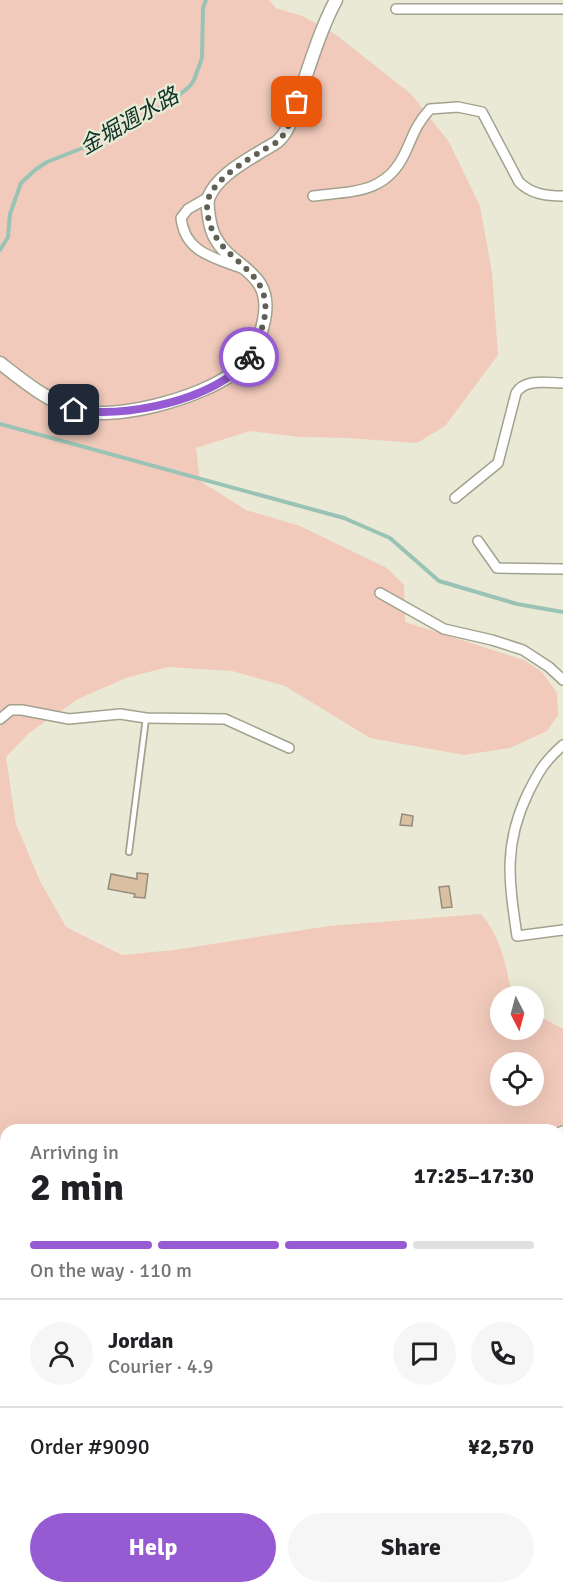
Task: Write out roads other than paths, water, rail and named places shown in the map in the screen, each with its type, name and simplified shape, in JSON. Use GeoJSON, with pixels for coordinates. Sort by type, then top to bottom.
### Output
{"type":"FeatureCollection","features":[{"type":"Feature","properties":{"kind":"street"},"geometry":{"type":"LineString","coordinates":[[0,363],[43,394],[74,410],[107,413],[180,400],[233,374],[251,355],[261,332],[266,308],[263,293],[251,273],[216,239],[207,205],[209,197],[222,179],[280,140],[290,123],[326,18],[336,0]]}},
{"type":"Feature","properties":{"kind":"street"},"geometry":{"type":"LineString","coordinates":[[396,9],[563,9]]}},
{"type":"Feature","properties":{"kind":"street"},"geometry":{"type":"LineString","coordinates":[[314,196],[367,189],[388,178],[404,156],[417,124],[430,109],[458,108],[482,112],[519,182],[525,188],[535,193],[563,196]]}},
{"type":"Feature","properties":{"kind":"street"},"geometry":{"type":"LineString","coordinates":[[209,197],[188,208],[181,218],[186,237],[190,244],[208,255],[251,273]]}},
{"type":"Feature","properties":{"kind":"street"},"geometry":{"type":"LineString","coordinates":[[455,498],[498,463],[516,393],[520,386],[526,383],[563,383]]}},
{"type":"Feature","properties":{"kind":"street"},"geometry":{"type":"LineString","coordinates":[[478,541],[497,568],[563,568]]}},
{"type":"Feature","properties":{"kind":"street"},"geometry":{"type":"LineString","coordinates":[[380,593],[444,629],[523,650],[549,667],[563,680]]}},
{"type":"Feature","properties":{"kind":"street"},"geometry":{"type":"LineString","coordinates":[[0,719],[11,710],[69,719],[120,714],[147,718],[225,719],[289,748]]}},
{"type":"Feature","properties":{"kind":"street"},"geometry":{"type":"LineString","coordinates":[[563,745],[540,767],[519,811],[510,847],[511,894],[517,936],[563,930]]}},
{"type":"Feature","properties":{"kind":"lane"},"geometry":{"type":"LineString","coordinates":[[129,852],[147,718]]}},
{"type":"Feature","properties":{"kind":"waterway","name":"金堀週水路"},"geometry":{"type":"LineString","coordinates":[[0,250],[8,237],[10,214],[21,183],[35,170],[47,162],[108,138],[132,122],[172,101],[190,86],[202,58],[203,8],[206,0]]}},
{"type":"Feature","properties":{"kind":"waterway"},"geometry":{"type":"LineString","coordinates":[[0,424],[344,518],[390,538],[439,581],[517,604],[563,612]]}}]}
